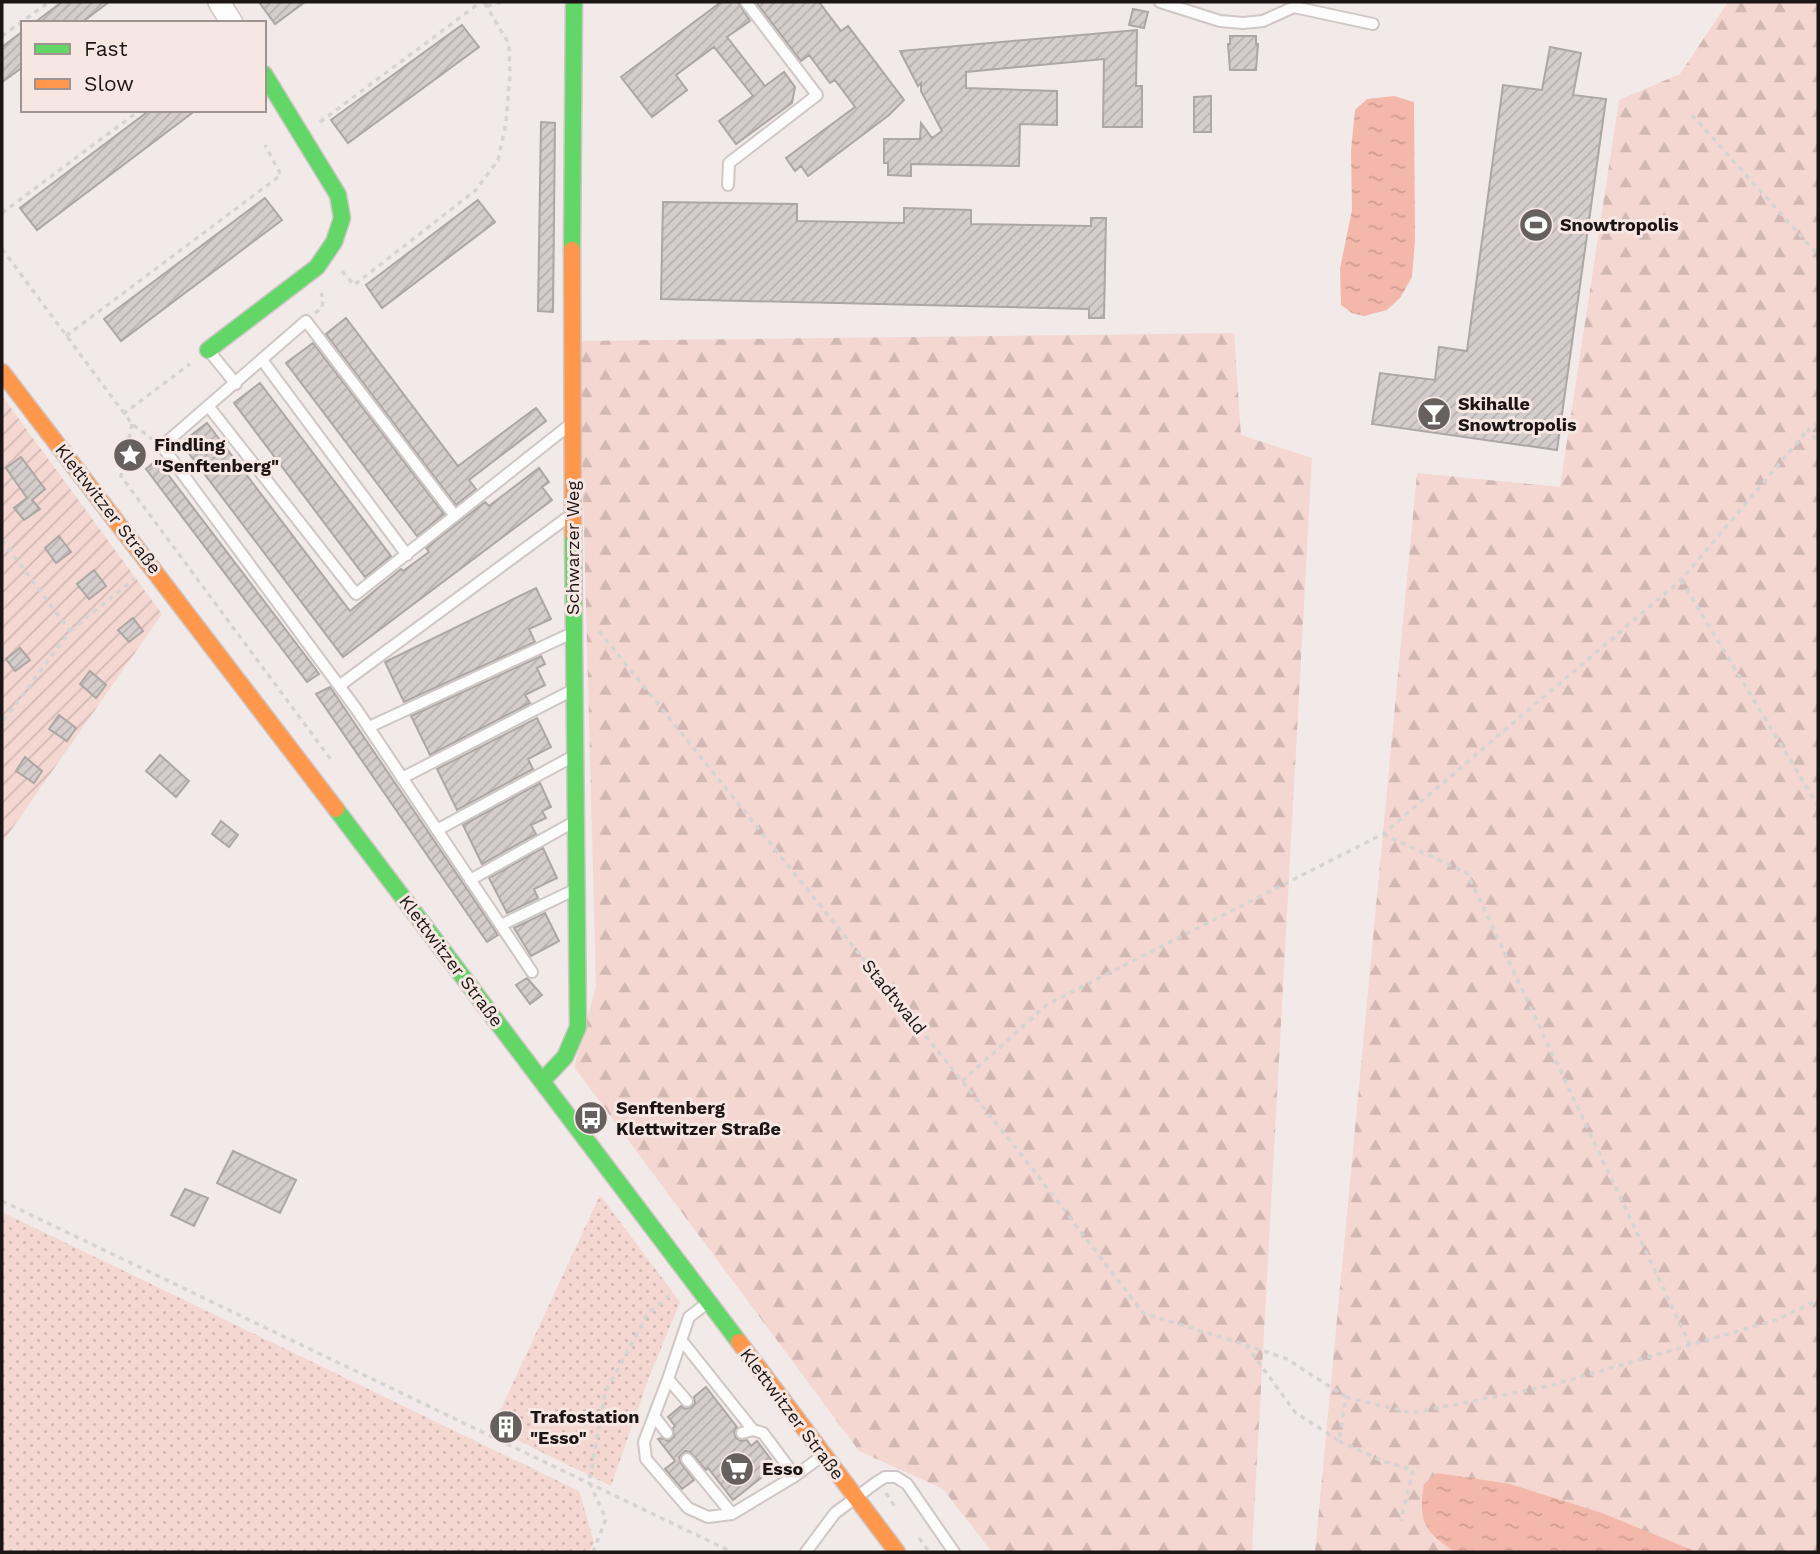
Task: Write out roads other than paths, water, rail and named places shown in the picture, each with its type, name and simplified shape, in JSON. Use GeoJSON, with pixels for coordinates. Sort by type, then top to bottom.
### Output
{"type":"FeatureCollection","features":[{"type":"Feature","properties":{"kind":"main road","name":"Schwarzer Weg"},"geometry":{"type":"LineString","coordinates":[[542,1080],[558,1069],[568,1053],[578,1027],[572,423],[574,2]]}},
{"type":"Feature","properties":{"kind":"main road"},"geometry":{"type":"LineString","coordinates":[[208,350],[317,267],[334,242],[342,218],[338,195],[266,77]]}},
{"type":"Feature","properties":{"kind":"main road","name":"Klettwitzer Straße"},"geometry":{"type":"LineString","coordinates":[[2,372],[542,1080],[897,1552]]}},
{"type":"Feature","properties":{"kind":"street"},"geometry":{"type":"LineString","coordinates":[[219,2],[231,21]]}},
{"type":"Feature","properties":{"kind":"lane"},"geometry":{"type":"LineString","coordinates":[[728,185],[729,163],[817,94],[746,2]]}},
{"type":"Feature","properties":{"kind":"lane"},"geometry":{"type":"LineString","coordinates":[[1160,2],[1220,21],[1262,21],[1292,4],[1373,24]]}},
{"type":"Feature","properties":{"kind":"lane"},"geometry":{"type":"LineString","coordinates":[[455,516],[306,321],[162,446],[369,727],[532,972]]}},
{"type":"Feature","properties":{"kind":"lane"},"geometry":{"type":"LineString","coordinates":[[208,350],[236,384]]}},
{"type":"Feature","properties":{"kind":"lane"},"geometry":{"type":"LineString","coordinates":[[261,360],[407,555]]}},
{"type":"Feature","properties":{"kind":"lane"},"geometry":{"type":"LineString","coordinates":[[209,407],[356,594],[572,423]]}},
{"type":"Feature","properties":{"kind":"lane"},"geometry":{"type":"LineString","coordinates":[[340,686],[573,514]]}},
{"type":"Feature","properties":{"kind":"lane"},"geometry":{"type":"LineString","coordinates":[[369,727],[574,632]]}},
{"type":"Feature","properties":{"kind":"lane"},"geometry":{"type":"LineString","coordinates":[[402,778],[574,690]]}},
{"type":"Feature","properties":{"kind":"lane"},"geometry":{"type":"LineString","coordinates":[[438,830],[575,755]]}},
{"type":"Feature","properties":{"kind":"lane"},"geometry":{"type":"LineString","coordinates":[[470,880],[576,820]]}},
{"type":"Feature","properties":{"kind":"lane"},"geometry":{"type":"LineString","coordinates":[[501,925],[576,889]]}},
{"type":"Feature","properties":{"kind":"lane"},"geometry":{"type":"LineString","coordinates":[[709,1302],[689,1317],[644,1442],[646,1459],[688,1508],[708,1517],[732,1514],[795,1476],[823,1455]]}},
{"type":"Feature","properties":{"kind":"lane"},"geometry":{"type":"LineString","coordinates":[[682,1341],[748,1431],[763,1433],[795,1476]]}},
{"type":"Feature","properties":{"kind":"lane"},"geometry":{"type":"LineString","coordinates":[[668,1379],[687,1401]]}},
{"type":"Feature","properties":{"kind":"lane"},"geometry":{"type":"LineString","coordinates":[[654,1416],[667,1433]]}},
{"type":"Feature","properties":{"kind":"lane"},"geometry":{"type":"LineString","coordinates":[[687,1459],[732,1514]]}},
{"type":"Feature","properties":{"kind":"lane"},"geometry":{"type":"LineString","coordinates":[[806,1552],[835,1513],[885,1477],[896,1477],[907,1484],[954,1552]]}},
{"type":"Feature","properties":{"kind":"water"},"geometry":{"type":"Polygon","coordinates":[[[1394,96],[1414,102],[1415,240],[1412,277],[1400,298],[1387,310],[1364,316],[1352,313],[1341,305],[1340,269],[1352,210],[1351,150],[1355,110],[1367,99],[1394,96]]]}},
{"type":"Feature","properties":{"kind":"water"},"geometry":{"type":"Polygon","coordinates":[[[1437,1473],[1510,1484],[1602,1513],[1697,1552],[1456,1552],[1430,1532],[1423,1517],[1424,1484],[1437,1473]]]}},
{"type":"Feature","properties":{"kind":"place","name":"Snowtropolis"},"geometry":{"type":"Point","coordinates":[1536,225]}},
{"type":"Feature","properties":{"kind":"place","name":"Skihalle Snowtropolis"},"geometry":{"type":"Point","coordinates":[1434,414]}},
{"type":"Feature","properties":{"kind":"place","name":"Findling \"Senftenberg\""},"geometry":{"type":"Point","coordinates":[130,455]}},
{"type":"Feature","properties":{"kind":"place","name":"Senftenberg Klettwitzer Straße"},"geometry":{"type":"Point","coordinates":[591,1118]}},
{"type":"Feature","properties":{"kind":"place","name":"Trafostation \"Esso\""},"geometry":{"type":"Point","coordinates":[506,1427]}},
{"type":"Feature","properties":{"kind":"place","name":"Esso"},"geometry":{"type":"Point","coordinates":[737,1469]}}]}
